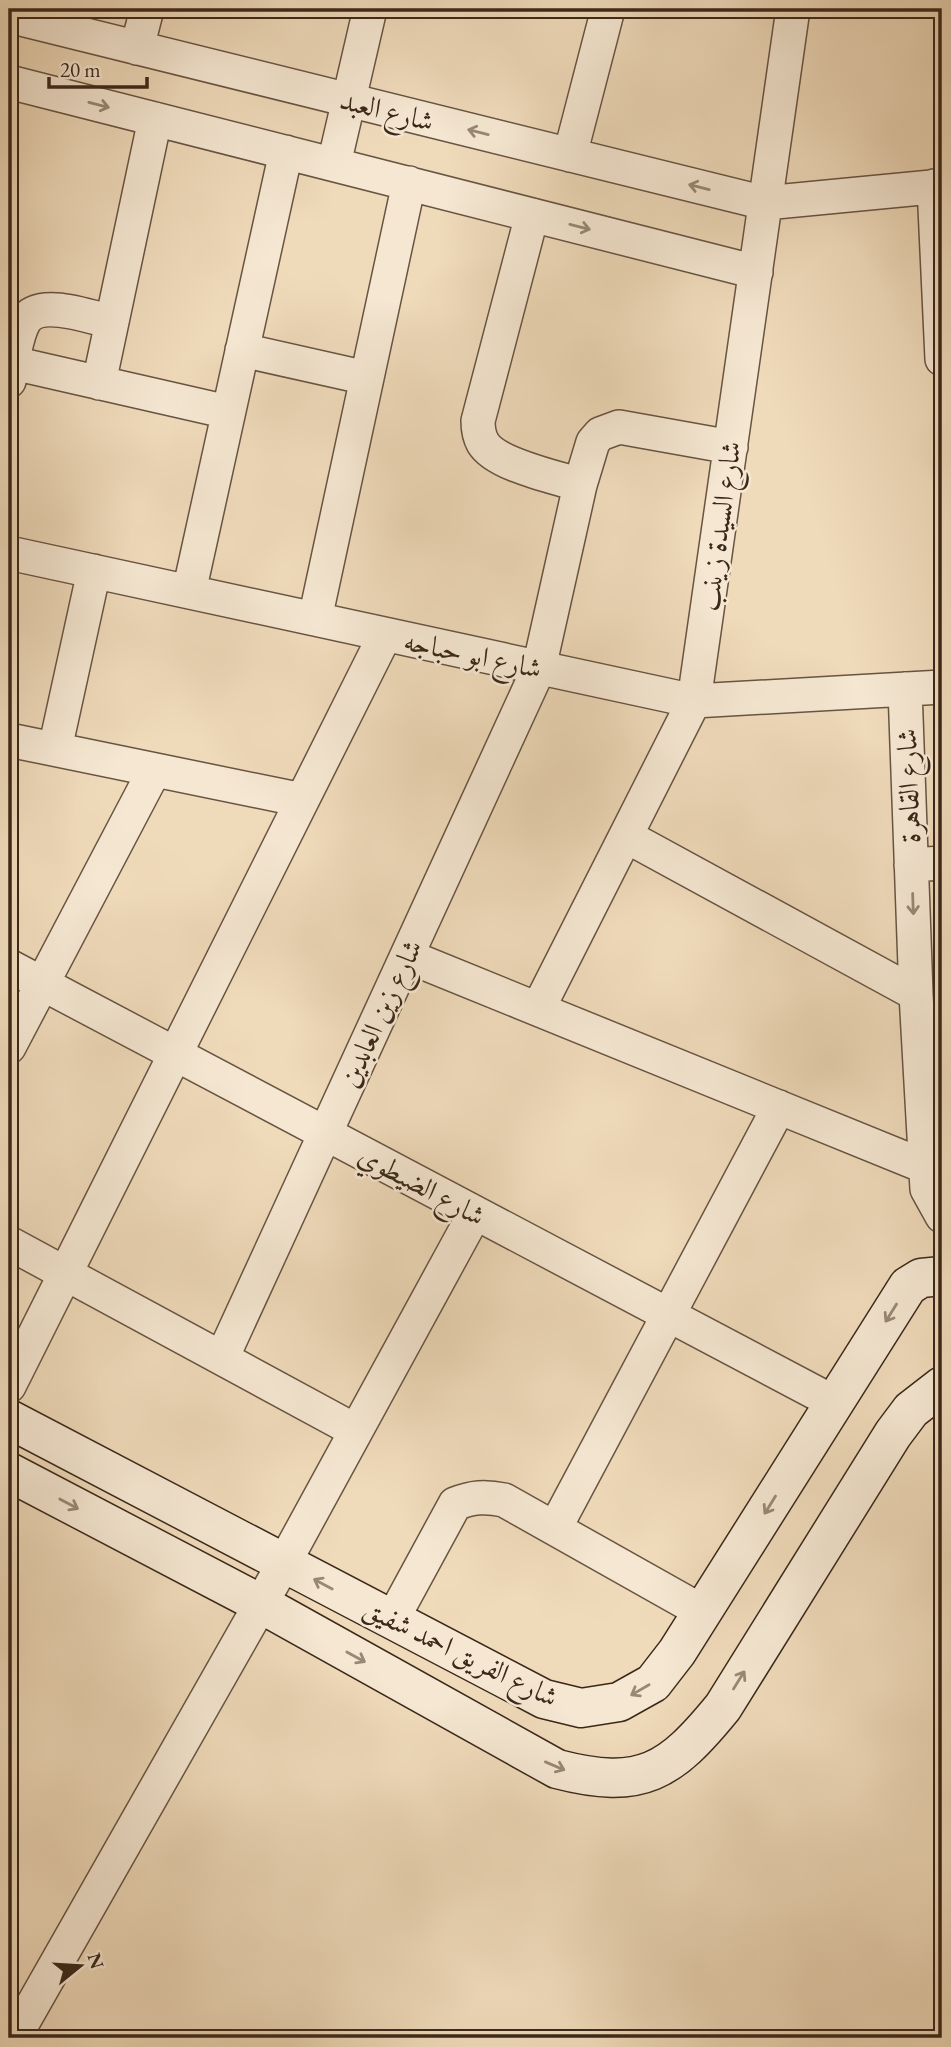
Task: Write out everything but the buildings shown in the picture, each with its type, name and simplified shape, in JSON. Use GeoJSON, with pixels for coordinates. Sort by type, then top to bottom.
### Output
{"type":"FeatureCollection","features":[{"type":"Feature","properties":{"kind":"street"},"geometry":{"type":"LineString","coordinates":[[137,48],[147,9]]}},
{"type":"Feature","properties":{"kind":"street"},"geometry":{"type":"LineString","coordinates":[[334,164],[370,9]]}},
{"type":"Feature","properties":{"kind":"street"},"geometry":{"type":"LineString","coordinates":[[570,155],[608,9]]}},
{"type":"Feature","properties":{"kind":"street","name":"شارع السيدة زينب"},"geometry":{"type":"LineString","coordinates":[[538,1009],[694,701],[793,9]]}},
{"type":"Feature","properties":{"kind":"street","name":"شارع العبد"},"geometry":{"type":"LineString","coordinates":[[9,16],[765,204]]}},
{"type":"Feature","properties":{"kind":"street"},"geometry":{"type":"LineString","coordinates":[[9,82],[756,272]]}},
{"type":"Feature","properties":{"kind":"street"},"geometry":{"type":"LineString","coordinates":[[99,383],[155,119]]}},
{"type":"Feature","properties":{"kind":"street"},"geometry":{"type":"LineString","coordinates":[[189,592],[286,152]]}},
{"type":"Feature","properties":{"kind":"street"},"geometry":{"type":"LineString","coordinates":[[315,619],[409,183]]}},
{"type":"Feature","properties":{"kind":"street"},"geometry":{"type":"LineString","coordinates":[[765,204],[938,186],[942,359]]}},
{"type":"Feature","properties":{"kind":"street"},"geometry":{"type":"LineString","coordinates":[[532,215],[478,421],[479,432],[483,443],[499,458],[580,485]]}},
{"type":"Feature","properties":{"kind":"street"},"geometry":{"type":"LineString","coordinates":[[112,322],[51,309],[34,312],[22,324],[11,372],[99,383],[228,412]]}},
{"type":"Feature","properties":{"kind":"street"},"geometry":{"type":"LineString","coordinates":[[242,350],[367,378]]}},
{"type":"Feature","properties":{"kind":"street","name":"شارع زين العابدين"},"geometry":{"type":"LineString","coordinates":[[222,1358],[539,668],[580,485],[593,442],[600,434],[619,427],[731,447]]}},
{"type":"Feature","properties":{"kind":"street","name":"شارع ابو حباجه"},"geometry":{"type":"LineString","coordinates":[[9,553],[694,701],[942,687]]}},
{"type":"Feature","properties":{"kind":"street"},"geometry":{"type":"LineString","coordinates":[[55,750],[94,571]]}},
{"type":"Feature","properties":{"kind":"street"},"geometry":{"type":"LineString","coordinates":[[9,1386],[385,635]]}},
{"type":"Feature","properties":{"kind":"street","name":"شارع القاهرة"},"geometry":{"type":"LineString","coordinates":[[905,689],[927,864],[916,994],[927,1189],[942,1216]]}},
{"type":"Feature","properties":{"kind":"street"},"geometry":{"type":"LineString","coordinates":[[9,740],[302,800]]}},
{"type":"Feature","properties":{"kind":"street"},"geometry":{"type":"LineString","coordinates":[[9,1048],[154,771]]}},
{"type":"Feature","properties":{"kind":"street"},"geometry":{"type":"LineString","coordinates":[[626,836],[916,994]]}},
{"type":"Feature","properties":{"kind":"street"},"geometry":{"type":"LineString","coordinates":[[407,956],[926,1167]]}},
{"type":"Feature","properties":{"kind":"street","name":"شارع الضيطوي"},"geometry":{"type":"LineString","coordinates":[[9,965],[835,1403]]}},
{"type":"Feature","properties":{"kind":"street"},"geometry":{"type":"LineString","coordinates":[[555,1528],[779,1107]]}},
{"type":"Feature","properties":{"kind":"street"},"geometry":{"type":"LineString","coordinates":[[13,2038],[284,1563],[475,1213]]}},
{"type":"Feature","properties":{"kind":"street"},"geometry":{"type":"LineString","coordinates":[[9,1243],[356,1431]]}},
{"type":"Feature","properties":{"kind":"street","name":"شارع الفريق احمد شفيق"},"geometry":{"type":"LineString","coordinates":[[9,1419],[544,1699],[581,1708],[619,1702],[653,1683],[677,1653],[908,1286],[921,1278],[942,1276]]}},
{"type":"Feature","properties":{"kind":"street","name":"شارع الفريق احمد شفيق"},"geometry":{"type":"LineString","coordinates":[[9,1472],[261,1604],[557,1769],[591,1778],[621,1779],[655,1770],[681,1754],[723,1706],[893,1434],[911,1410],[942,1386]]}},
{"type":"Feature","properties":{"kind":"street"},"geometry":{"type":"LineString","coordinates":[[392,1620],[455,1504],[479,1497],[504,1500],[703,1612]]}}]}
